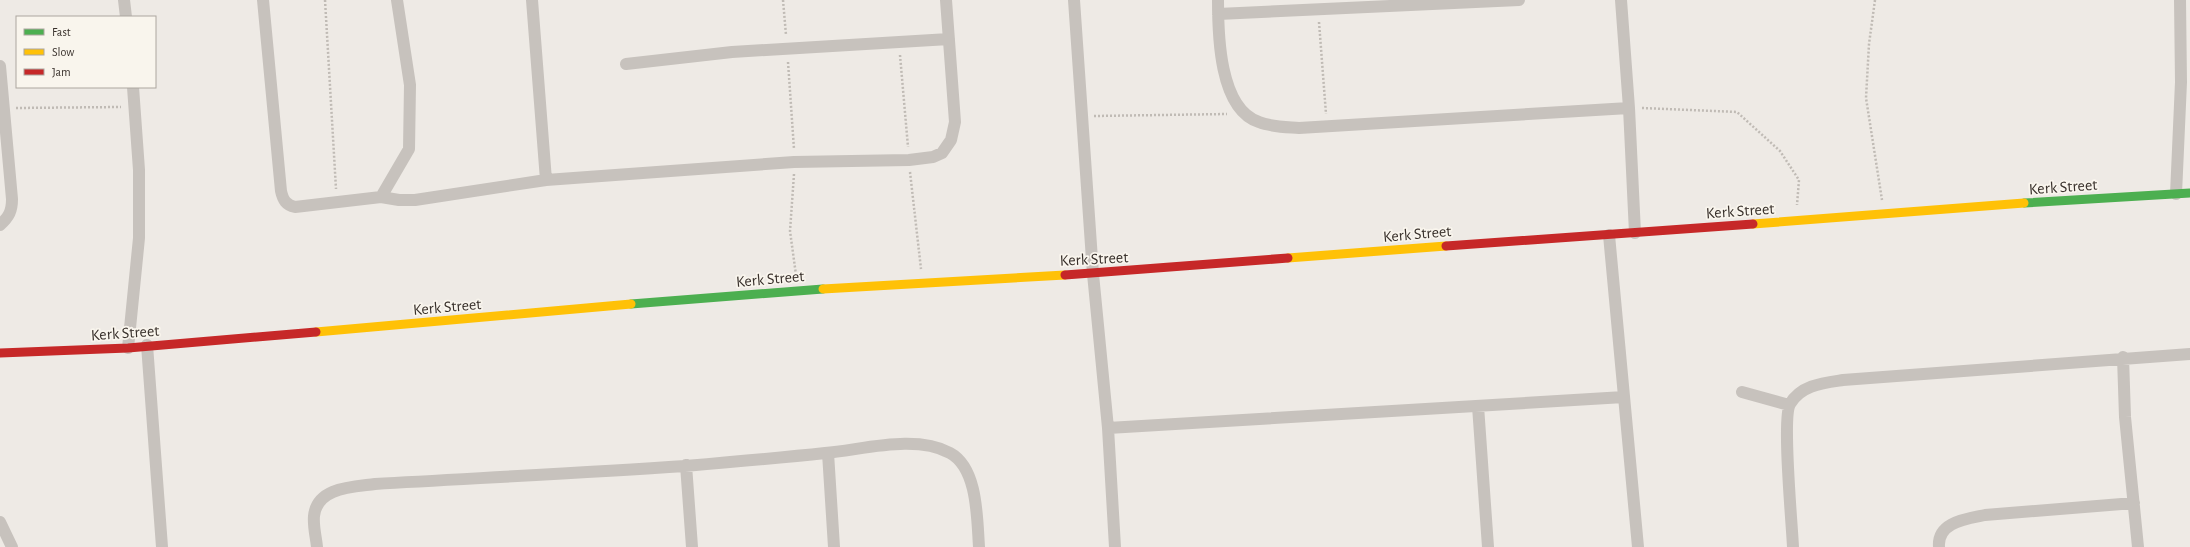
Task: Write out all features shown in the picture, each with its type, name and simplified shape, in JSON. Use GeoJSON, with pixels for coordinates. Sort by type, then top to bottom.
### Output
{"type":"FeatureCollection","features":[{"type":"Feature","properties":{"kind":"street"},"geometry":{"type":"LineString","coordinates":[[124,0],[126,16]]}},
{"type":"Feature","properties":{"kind":"street"},"geometry":{"type":"LineString","coordinates":[[263,0],[282,196],[289,206],[295,207],[381,197],[415,200],[546,180],[794,162],[909,160],[933,157],[942,153],[951,140],[955,122],[946,0]]}},
{"type":"Feature","properties":{"kind":"street"},"geometry":{"type":"LineString","coordinates":[[381,197],[409,149],[410,85],[398,0]]}},
{"type":"Feature","properties":{"kind":"street"},"geometry":{"type":"LineString","coordinates":[[532,0],[546,180]]}},
{"type":"Feature","properties":{"kind":"street"},"geometry":{"type":"LineString","coordinates":[[1074,0],[1092,274],[1108,428],[1115,547]]}},
{"type":"Feature","properties":{"kind":"street"},"geometry":{"type":"LineString","coordinates":[[1218,0],[1218,14],[1225,77],[1230,92],[1245,113],[1258,122],[1274,126],[1327,127],[1629,108]]}},
{"type":"Feature","properties":{"kind":"street"},"geometry":{"type":"LineString","coordinates":[[1218,14],[1519,0]]}},
{"type":"Feature","properties":{"kind":"street"},"geometry":{"type":"LineString","coordinates":[[1621,0],[1629,108],[1635,233]]}},
{"type":"Feature","properties":{"kind":"street"},"geometry":{"type":"LineString","coordinates":[[2176,194],[2181,82],[2180,0]]}},
{"type":"Feature","properties":{"kind":"street"},"geometry":{"type":"LineString","coordinates":[[626,64],[732,52],[949,39]]}},
{"type":"Feature","properties":{"kind":"street"},"geometry":{"type":"LineString","coordinates":[[0,66],[12,199],[12,210],[7,219],[0,225]]}},
{"type":"Feature","properties":{"kind":"street"},"geometry":{"type":"LineString","coordinates":[[128,348],[139,238],[139,170],[133,88]]}},
{"type":"Feature","properties":{"kind":"street","name":"Kerk Street"},"geometry":{"type":"LineString","coordinates":[[0,353],[128,348],[147,345],[798,290],[1092,274],[1549,237],[1609,235],[2066,200],[2190,193]]}},
{"type":"Feature","properties":{"kind":"street"},"geometry":{"type":"LineString","coordinates":[[1609,235],[1638,547]]}},
{"type":"Feature","properties":{"kind":"street"},"geometry":{"type":"LineString","coordinates":[[147,345],[162,547]]}},
{"type":"Feature","properties":{"kind":"street"},"geometry":{"type":"LineString","coordinates":[[1793,547],[1786,429],[1789,405],[1803,389],[1822,383],[2123,357],[2190,354]]}},
{"type":"Feature","properties":{"kind":"street"},"geometry":{"type":"LineString","coordinates":[[2123,357],[2125,417],[2138,547]]}},
{"type":"Feature","properties":{"kind":"street"},"geometry":{"type":"LineString","coordinates":[[1742,392],[1789,405]]}},
{"type":"Feature","properties":{"kind":"street"},"geometry":{"type":"LineString","coordinates":[[1108,428],[1624,397]]}},
{"type":"Feature","properties":{"kind":"street"},"geometry":{"type":"LineString","coordinates":[[1478,406],[1488,547]]}},
{"type":"Feature","properties":{"kind":"street"},"geometry":{"type":"LineString","coordinates":[[317,547],[314,515],[317,505],[324,496],[343,488],[375,484],[686,466],[828,453],[893,444],[924,445],[949,452],[961,461],[968,473],[976,506],[979,547]]}},
{"type":"Feature","properties":{"kind":"street"},"geometry":{"type":"LineString","coordinates":[[828,453],[834,547]]}},
{"type":"Feature","properties":{"kind":"street"},"geometry":{"type":"LineString","coordinates":[[686,466],[692,547]]}},
{"type":"Feature","properties":{"kind":"street"},"geometry":{"type":"LineString","coordinates":[[1939,547],[1940,536],[1943,531],[1954,522],[1985,516],[2134,503]]}},
{"type":"Feature","properties":{"kind":"street"},"geometry":{"type":"LineString","coordinates":[[0,522],[12,547]]}},
{"type":"Feature","properties":{"kind":"path"},"geometry":{"type":"LineString","coordinates":[[325,0],[336,202]]}},
{"type":"Feature","properties":{"kind":"path"},"geometry":{"type":"LineString","coordinates":[[783,0],[788,48],[794,162],[790,231],[798,290]]}},
{"type":"Feature","properties":{"kind":"path"},"geometry":{"type":"LineString","coordinates":[[1875,0],[1868,44],[1866,98],[1885,215]]}},
{"type":"Feature","properties":{"kind":"path"},"geometry":{"type":"LineString","coordinates":[[1319,9],[1323,93],[1327,127]]}},
{"type":"Feature","properties":{"kind":"path"},"geometry":{"type":"LineString","coordinates":[[4,108],[135,106]]}},
{"type":"Feature","properties":{"kind":"path"},"geometry":{"type":"LineString","coordinates":[[1629,108],[1737,112],[1780,151],[1799,180],[1796,221]]}},
{"type":"Feature","properties":{"kind":"path"},"geometry":{"type":"LineString","coordinates":[[1082,116],[1245,113]]}},
{"type":"Feature","properties":{"kind":"traffic: fast"},"geometry":{"type":"LineString","coordinates":[[2024,203],[2190,193]]}},
{"type":"Feature","properties":{"kind":"traffic: fast"},"geometry":{"type":"LineString","coordinates":[[631,304],[823,289]]}},
{"type":"Feature","properties":{"kind":"traffic: slow"},"geometry":{"type":"LineString","coordinates":[[1753,224],[2024,203]]}},
{"type":"Feature","properties":{"kind":"traffic: slow"},"geometry":{"type":"LineString","coordinates":[[1288,258],[1446,246]]}},
{"type":"Feature","properties":{"kind":"traffic: slow"},"geometry":{"type":"LineString","coordinates":[[823,289],[1065,275]]}},
{"type":"Feature","properties":{"kind":"traffic: slow"},"geometry":{"type":"LineString","coordinates":[[316,332],[631,304]]}},
{"type":"Feature","properties":{"kind":"traffic: jam"},"geometry":{"type":"LineString","coordinates":[[1446,246],[1753,224]]}},
{"type":"Feature","properties":{"kind":"traffic: jam"},"geometry":{"type":"LineString","coordinates":[[1065,275],[1288,258]]}},
{"type":"Feature","properties":{"kind":"traffic: jam"},"geometry":{"type":"LineString","coordinates":[[0,353],[128,348],[316,332]]}}]}
